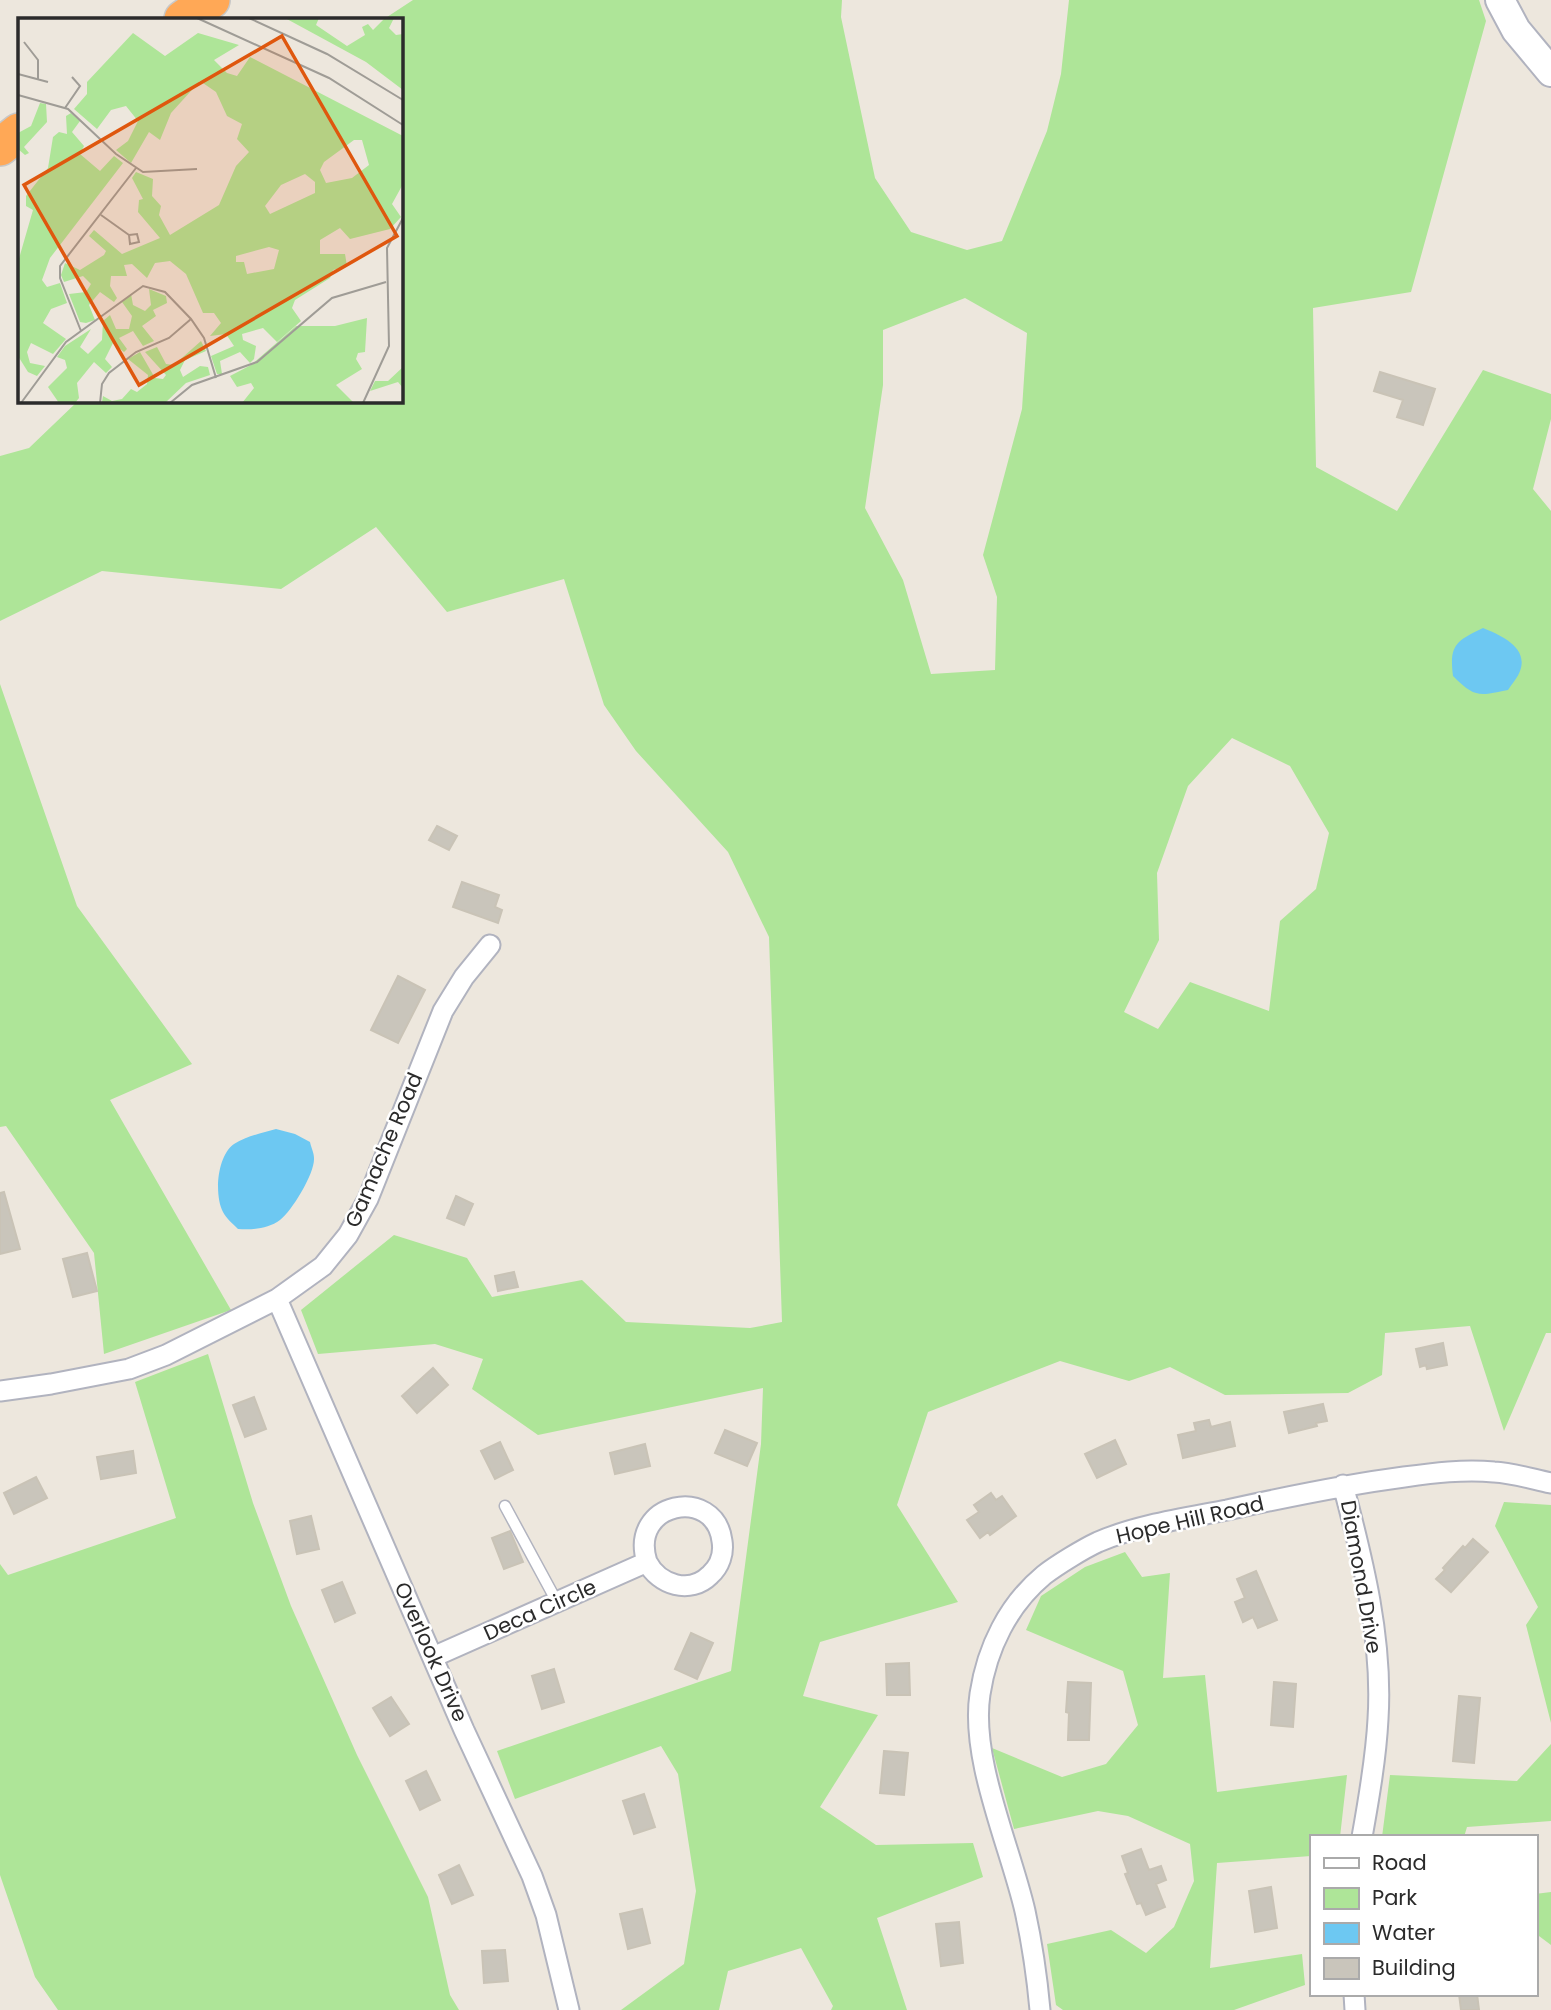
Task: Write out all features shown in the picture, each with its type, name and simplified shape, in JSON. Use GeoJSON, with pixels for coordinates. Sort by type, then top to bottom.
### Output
{"type":"FeatureCollection","features":[{"type":"Feature","properties":{"kind":"highway"},"geometry":{"type":"LineString","coordinates":[[184,18],[211,0]]}},
{"type":"Feature","properties":{"kind":"highway"},"geometry":{"type":"LineString","coordinates":[[0,147],[18,133]]}},
{"type":"Feature","properties":{"kind":"street"},"geometry":{"type":"LineString","coordinates":[[1500,0],[1516,30],[1551,72]]}},
{"type":"Feature","properties":{"kind":"street","name":"Gamache Road"},"geometry":{"type":"LineString","coordinates":[[0,1391],[129,1370],[166,1355],[277,1299],[323,1266],[348,1235],[368,1199],[443,1011],[464,977],[490,945]]}},
{"type":"Feature","properties":{"kind":"street","name":"Overlook Drive"},"geometry":{"type":"LineString","coordinates":[[277,1299],[532,1876],[546,1915],[569,2010]]}},
{"type":"Feature","properties":{"kind":"street","name":"Hope Hill Road"},"geometry":{"type":"LineString","coordinates":[[1040,2010],[1036,1969],[1025,1910],[986,1774],[979,1734],[980,1694],[989,1655],[1006,1618],[1031,1587],[1046,1573],[1098,1542],[1175,1521],[1343,1485],[1443,1472],[1494,1472],[1551,1483]]}},
{"type":"Feature","properties":{"kind":"street","name":"Diamond Drive"},"geometry":{"type":"LineString","coordinates":[[1343,1485],[1366,1582],[1378,1678],[1379,1718],[1362,1835]]}},
{"type":"Feature","properties":{"kind":"street"},"geometry":{"type":"LineString","coordinates":[[682,1506],[698,1509],[711,1517],[720,1530],[723,1545],[720,1561],[712,1574],[699,1583],[684,1586],[668,1583],[656,1575],[647,1562],[643,1547],[646,1532],[655,1519],[667,1510],[682,1506]]}},
{"type":"Feature","properties":{"kind":"street","name":"Deca Circle"},"geometry":{"type":"LineString","coordinates":[[433,1657],[647,1562]]}},
{"type":"Feature","properties":{"kind":"lane"},"geometry":{"type":"LineString","coordinates":[[505,1506],[557,1602]]}},
{"type":"Feature","properties":{"kind":"green space"},"geometry":{"type":"Polygon","coordinates":[[[413,0],[842,0],[841,17],[875,178],[911,232],[967,250],[1002,241],[1047,131],[1061,74],[1069,0],[1479,0],[1486,21],[1411,292],[1313,308],[1316,467],[1397,511],[1483,370],[1551,394],[1551,419],[1533,489],[1551,511],[1551,1333],[1546,1333],[1504,1431],[1470,1326],[1385,1333],[1382,1375],[1348,1393],[1225,1395],[1170,1367],[1129,1381],[1060,1361],[928,1412],[897,1505],[958,1602],[820,1642],[803,1696],[878,1715],[820,1807],[876,1845],[973,1843],[983,1877],[877,1918],[907,2010],[831,2010],[833,2006],[801,1948],[728,1971],[719,2010],[621,2010],[684,1964],[696,1891],[678,1774],[661,1746],[515,1799],[497,1751],[731,1671],[761,1444],[763,1388],[538,1435],[472,1389],[483,1359],[435,1344],[318,1354],[301,1310],[394,1235],[467,1258],[492,1297],[582,1280],[626,1322],[750,1328],[782,1322],[769,937],[728,852],[636,751],[604,705],[564,579],[447,612],[376,527],[281,589],[102,571],[0,621],[0,456],[29,448],[77,402],[402,402],[402,18],[386,18],[413,0]],[[965,298],[883,330],[883,385],[865,508],[903,580],[931,674],[995,670],[997,597],[983,555],[1022,409],[1027,333],[965,298]],[[1232,738],[1188,786],[1157,873],[1159,940],[1124,1012],[1158,1029],[1190,982],[1269,1011],[1280,921],[1316,889],[1329,833],[1290,766],[1232,738]]]}},
{"type":"Feature","properties":{"kind":"green space"},"geometry":{"type":"Polygon","coordinates":[[[0,684],[77,906],[192,1064],[110,1100],[231,1310],[104,1354],[94,1253],[6,1126],[0,1127],[0,684]]]}},
{"type":"Feature","properties":{"kind":"green space"},"geometry":{"type":"Polygon","coordinates":[[[208,1354],[253,1503],[291,1606],[357,1755],[428,1897],[450,1995],[459,2010],[58,2010],[35,1977],[0,1875],[0,1564],[8,1575],[176,1518],[135,1382],[208,1354]]]}},
{"type":"Feature","properties":{"kind":"green space"},"geometry":{"type":"Polygon","coordinates":[[[1504,1502],[1551,1505],[1551,1723],[1526,1625],[1538,1607],[1495,1526],[1504,1502]]]}},
{"type":"Feature","properties":{"kind":"green space"},"geometry":{"type":"Polygon","coordinates":[[[1125,1552],[1142,1577],[1170,1573],[1163,1678],[1205,1675],[1217,1792],[1347,1775],[1340,1835],[1310,1835],[1310,1856],[1217,1863],[1210,1968],[1302,1954],[1305,1985],[1234,2010],[1063,2010],[1056,2005],[1047,1944],[1111,1930],[1146,1953],[1174,1927],[1194,1881],[1190,1844],[1128,1816],[1098,1811],[1014,1829],[992,1748],[1062,1777],[1106,1764],[1138,1725],[1123,1671],[1026,1630],[1041,1596],[1085,1567],[1125,1552]]]}},
{"type":"Feature","properties":{"kind":"green space"},"geometry":{"type":"Polygon","coordinates":[[[1551,1744],[1551,1821],[1467,1827],[1465,1835],[1382,1835],[1390,1775],[1517,1781],[1551,1744]]]}},
{"type":"Feature","properties":{"kind":"green space"},"geometry":{"type":"Polygon","coordinates":[[[1551,1892],[1551,1945],[1537,1934],[1537,1894],[1551,1892]]]}},
{"type":"Feature","properties":{"kind":"water"},"geometry":{"type":"Polygon","coordinates":[[[1483,628],[1511,643],[1520,655],[1520,671],[1508,690],[1478,694],[1453,676],[1452,657],[1456,645],[1483,628]]]}},
{"type":"Feature","properties":{"kind":"water"},"geometry":{"type":"Polygon","coordinates":[[[276,1129],[295,1134],[310,1142],[314,1158],[311,1173],[296,1200],[280,1220],[260,1228],[238,1229],[220,1205],[218,1186],[224,1157],[239,1141],[276,1129]]]}},
{"type":"Feature","properties":{"kind":"building"},"geometry":{"type":"Polygon","coordinates":[[[1380,372],[1435,389],[1423,425],[1397,417],[1403,400],[1374,391],[1380,372]]]}},
{"type":"Feature","properties":{"kind":"building"},"geometry":{"type":"Polygon","coordinates":[[[437,826],[457,836],[449,850],[429,840],[437,826]]]}},
{"type":"Feature","properties":{"kind":"building"},"geometry":{"type":"Polygon","coordinates":[[[462,882],[499,895],[495,907],[502,910],[498,923],[453,907],[462,882]]]}},
{"type":"Feature","properties":{"kind":"building"},"geometry":{"type":"Polygon","coordinates":[[[398,976],[425,990],[398,1043],[371,1030],[398,976]]]}},
{"type":"Feature","properties":{"kind":"building"},"geometry":{"type":"Polygon","coordinates":[[[4,1192],[20,1249],[0,1254],[0,1193],[4,1192]]]}},
{"type":"Feature","properties":{"kind":"building"},"geometry":{"type":"Polygon","coordinates":[[[456,1196],[473,1204],[464,1225],[447,1218],[456,1196]]]}},
{"type":"Feature","properties":{"kind":"building"},"geometry":{"type":"Polygon","coordinates":[[[87,1253],[97,1291],[73,1297],[63,1259],[87,1253]]]}},
{"type":"Feature","properties":{"kind":"building"},"geometry":{"type":"Polygon","coordinates":[[[514,1272],[518,1287],[498,1291],[495,1276],[514,1272]]]}},
{"type":"Feature","properties":{"kind":"building"},"geometry":{"type":"Polygon","coordinates":[[[1443,1343],[1447,1365],[1427,1369],[1426,1365],[1420,1367],[1416,1349],[1443,1343]]]}},
{"type":"Feature","properties":{"kind":"building"},"geometry":{"type":"Polygon","coordinates":[[[433,1368],[448,1385],[417,1413],[402,1396],[433,1368]]]}},
{"type":"Feature","properties":{"kind":"building"},"geometry":{"type":"Polygon","coordinates":[[[254,1397],[266,1429],[245,1437],[233,1405],[254,1397]]]}},
{"type":"Feature","properties":{"kind":"building"},"geometry":{"type":"Polygon","coordinates":[[[1323,1404],[1327,1421],[1289,1433],[1284,1412],[1323,1404]]]}},
{"type":"Feature","properties":{"kind":"building"},"geometry":{"type":"Polygon","coordinates":[[[1209,1420],[1211,1427],[1230,1422],[1235,1446],[1183,1458],[1178,1435],[1196,1431],[1194,1423],[1209,1420]]]}},
{"type":"Feature","properties":{"kind":"building"},"geometry":{"type":"Polygon","coordinates":[[[725,1430],[757,1443],[747,1466],[715,1453],[725,1430]]]}},
{"type":"Feature","properties":{"kind":"building"},"geometry":{"type":"Polygon","coordinates":[[[1115,1440],[1126,1464],[1097,1478],[1085,1454],[1115,1440]]]}},
{"type":"Feature","properties":{"kind":"building"},"geometry":{"type":"Polygon","coordinates":[[[500,1442],[513,1470],[495,1479],[481,1451],[500,1442]]]}},
{"type":"Feature","properties":{"kind":"building"},"geometry":{"type":"Polygon","coordinates":[[[645,1444],[650,1466],[615,1474],[610,1453],[645,1444]]]}},
{"type":"Feature","properties":{"kind":"building"},"geometry":{"type":"Polygon","coordinates":[[[133,1451],[136,1473],[101,1479],[97,1457],[133,1451]]]}},
{"type":"Feature","properties":{"kind":"building"},"geometry":{"type":"Polygon","coordinates":[[[36,1477],[47,1498],[14,1514],[4,1493],[36,1477]]]}},
{"type":"Feature","properties":{"kind":"building"},"geometry":{"type":"Polygon","coordinates":[[[991,1493],[996,1500],[1002,1496],[1016,1516],[990,1535],[988,1532],[980,1538],[967,1520],[979,1512],[974,1505],[991,1493]]]}},
{"type":"Feature","properties":{"kind":"building"},"geometry":{"type":"Polygon","coordinates":[[[311,1516],[319,1549],[297,1554],[290,1521],[311,1516]]]}},
{"type":"Feature","properties":{"kind":"building"},"geometry":{"type":"Polygon","coordinates":[[[510,1531],[523,1562],[504,1569],[492,1538],[510,1531]]]}},
{"type":"Feature","properties":{"kind":"building"},"geometry":{"type":"Polygon","coordinates":[[[1473,1539],[1488,1552],[1451,1592],[1436,1579],[1463,1546],[1465,1548],[1473,1539]]]}},
{"type":"Feature","properties":{"kind":"building"},"geometry":{"type":"Polygon","coordinates":[[[1256,1571],[1277,1620],[1258,1628],[1253,1617],[1243,1622],[1235,1602],[1245,1598],[1237,1579],[1256,1571]]]}},
{"type":"Feature","properties":{"kind":"building"},"geometry":{"type":"Polygon","coordinates":[[[342,1582],[355,1613],[335,1622],[322,1590],[342,1582]]]}},
{"type":"Feature","properties":{"kind":"building"},"geometry":{"type":"Polygon","coordinates":[[[691,1633],[713,1643],[697,1679],[675,1669],[691,1633]]]}},
{"type":"Feature","properties":{"kind":"building"},"geometry":{"type":"Polygon","coordinates":[[[909,1663],[910,1695],[887,1695],[886,1664],[909,1663]]]}},
{"type":"Feature","properties":{"kind":"building"},"geometry":{"type":"Polygon","coordinates":[[[554,1669],[564,1702],[542,1709],[532,1676],[554,1669]]]}},
{"type":"Feature","properties":{"kind":"building"},"geometry":{"type":"Polygon","coordinates":[[[1068,1682],[1091,1683],[1089,1740],[1068,1740],[1068,1682]]]}},
{"type":"Feature","properties":{"kind":"building"},"geometry":{"type":"Polygon","coordinates":[[[1274,1682],[1296,1684],[1293,1727],[1271,1725],[1274,1682]]]}},
{"type":"Feature","properties":{"kind":"building"},"geometry":{"type":"Polygon","coordinates":[[[1459,1696],[1480,1698],[1474,1763],[1453,1761],[1459,1696]]]}},
{"type":"Feature","properties":{"kind":"building"},"geometry":{"type":"Polygon","coordinates":[[[391,1697],[409,1724],[390,1736],[373,1708],[391,1697]]]}},
{"type":"Feature","properties":{"kind":"building"},"geometry":{"type":"Polygon","coordinates":[[[884,1751],[908,1753],[904,1795],[880,1793],[884,1751]]]}},
{"type":"Feature","properties":{"kind":"building"},"geometry":{"type":"Polygon","coordinates":[[[426,1771],[440,1800],[420,1810],[406,1781],[426,1771]]]}},
{"type":"Feature","properties":{"kind":"building"},"geometry":{"type":"Polygon","coordinates":[[[644,1794],[655,1827],[634,1834],[623,1801],[644,1794]]]}},
{"type":"Feature","properties":{"kind":"building"},"geometry":{"type":"Polygon","coordinates":[[[1141,1849],[1149,1870],[1161,1866],[1166,1880],[1156,1884],[1165,1907],[1146,1915],[1141,1903],[1137,1904],[1125,1874],[1128,1873],[1122,1856],[1141,1849]]]}},
{"type":"Feature","properties":{"kind":"building"},"geometry":{"type":"Polygon","coordinates":[[[459,1865],[473,1895],[452,1904],[439,1875],[459,1865]]]}},
{"type":"Feature","properties":{"kind":"building"},"geometry":{"type":"Polygon","coordinates":[[[1271,1887],[1277,1928],[1255,1932],[1249,1891],[1271,1887]]]}},
{"type":"Feature","properties":{"kind":"building"},"geometry":{"type":"Polygon","coordinates":[[[642,1909],[650,1943],[628,1949],[620,1914],[642,1909]]]}},
{"type":"Feature","properties":{"kind":"building"},"geometry":{"type":"Polygon","coordinates":[[[959,1922],[963,1963],[941,1966],[936,1924],[959,1922]]]}},
{"type":"Feature","properties":{"kind":"building"},"geometry":{"type":"Polygon","coordinates":[[[505,1950],[508,1981],[484,1983],[482,1951],[505,1950]]]}},
{"type":"Feature","properties":{"kind":"building"},"geometry":{"type":"Polygon","coordinates":[[[1459,1996],[1477,1996],[1479,2010],[1461,2010],[1459,1996]]]}}]}
